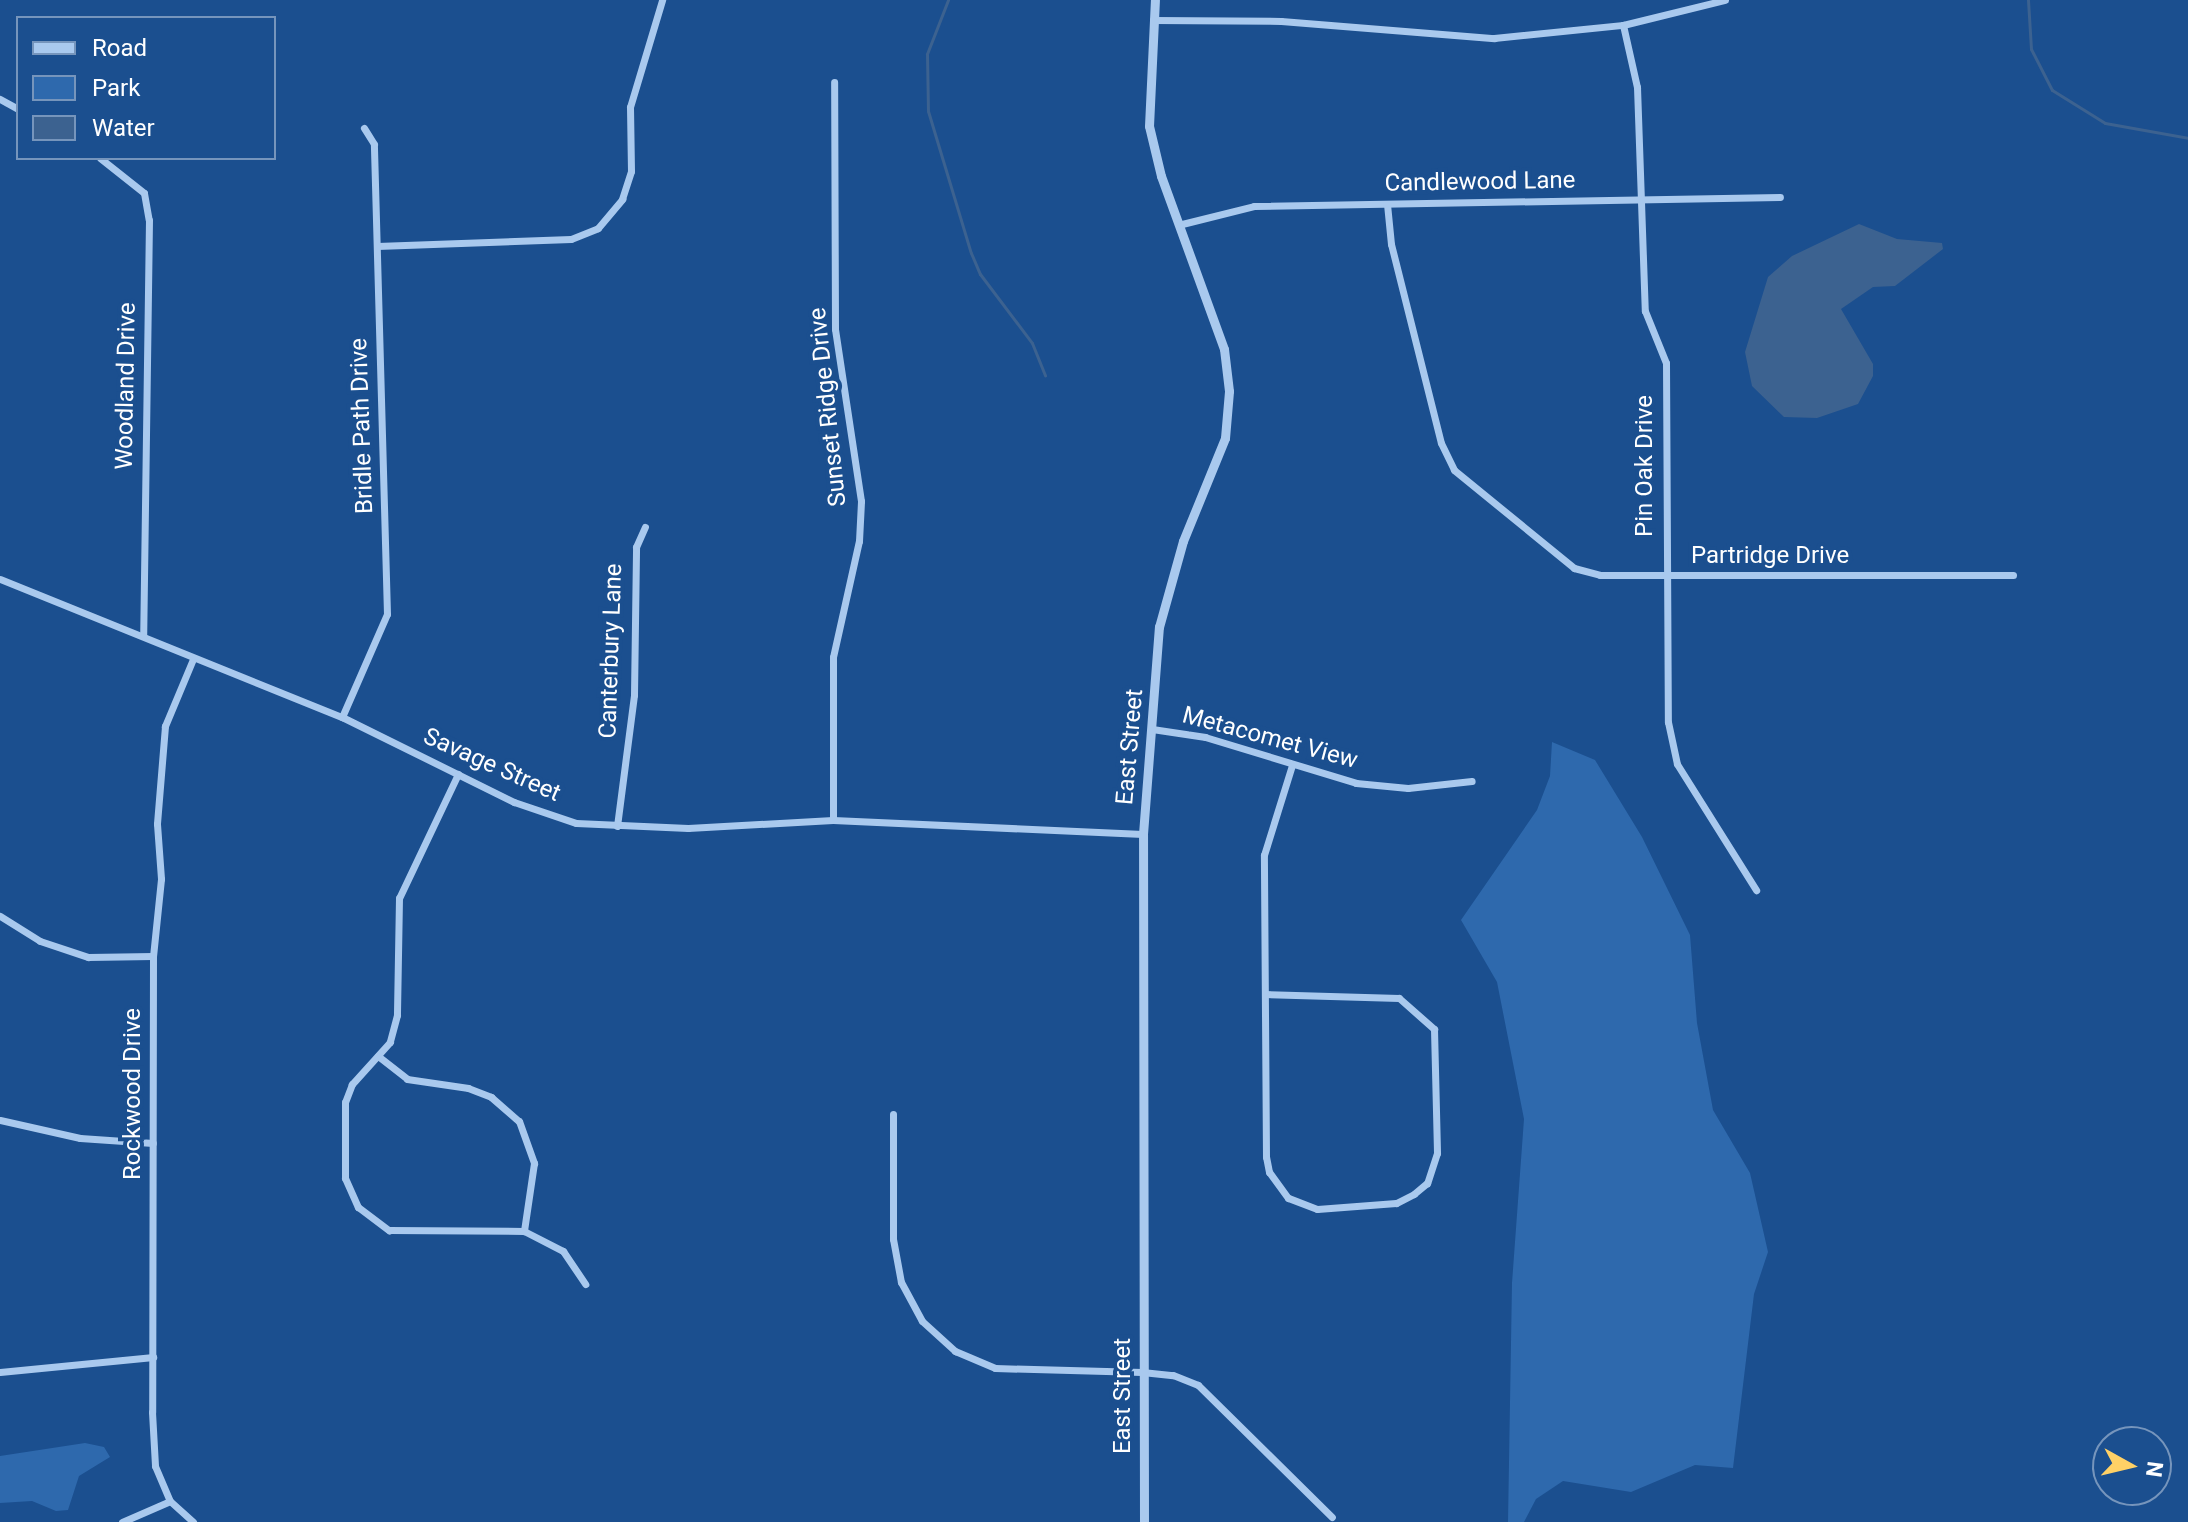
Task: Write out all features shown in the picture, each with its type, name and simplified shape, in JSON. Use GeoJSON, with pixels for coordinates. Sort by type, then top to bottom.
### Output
{"type":"FeatureCollection","features":[{"type":"Feature","properties":{"kind":"street"},"geometry":{"type":"LineString","coordinates":[[377,246],[571,239],[598,228],[622,199],[631,171],[630,107],[662,0]]}},
{"type":"Feature","properties":{"kind":"street","name":"East Street"},"geometry":{"type":"LineString","coordinates":[[1144,1522],[1143,834],[1159,627],[1183,541],[1225,438],[1229,391],[1224,349],[1182,224],[1161,176],[1149,126],[1155,0]]}},
{"type":"Feature","properties":{"kind":"street"},"geometry":{"type":"LineString","coordinates":[[1153,20],[1281,21],[1494,38],[1623,25],[1725,0]]}},
{"type":"Feature","properties":{"kind":"street","name":"Pin Oak Drive"},"geometry":{"type":"LineString","coordinates":[[1623,25],[1637,87],[1645,311],[1666,363],[1668,722],[1677,764],[1756,890]]}},
{"type":"Feature","properties":{"kind":"street","name":"Sunset Ridge Drive"},"geometry":{"type":"LineString","coordinates":[[833,820],[833,657],[859,541],[861,501],[835,329],[834,82]]}},
{"type":"Feature","properties":{"kind":"street","name":"Bridle Path Drive"},"geometry":{"type":"LineString","coordinates":[[342,717],[387,614],[374,144],[364,128]]}},
{"type":"Feature","properties":{"kind":"street","name":"Woodland Drive"},"geometry":{"type":"LineString","coordinates":[[103,160],[144,193],[149,220],[143,636]]}},
{"type":"Feature","properties":{"kind":"street","name":"Candlewood Lane"},"geometry":{"type":"LineString","coordinates":[[1182,224],[1254,206],[1780,197]]}},
{"type":"Feature","properties":{"kind":"street","name":"Partridge Drive"},"geometry":{"type":"LineString","coordinates":[[1387,204],[1391,244],[1441,443],[1454,470],[1574,568],[1600,575],[2013,575]]}},
{"type":"Feature","properties":{"kind":"street","name":"Canterbury Lane"},"geometry":{"type":"LineString","coordinates":[[617,826],[634,695],[636,547],[645,527]]}},
{"type":"Feature","properties":{"kind":"street","name":"Savage Street"},"geometry":{"type":"LineString","coordinates":[[0,579],[342,717],[458,774],[576,823],[688,828],[833,820],[1143,834]]}},
{"type":"Feature","properties":{"kind":"street","name":"Rockwood Drive"},"geometry":{"type":"LineString","coordinates":[[193,659],[165,726],[157,824],[161,879],[153,956],[155,1466],[170,1501],[193,1522]]}},
{"type":"Feature","properties":{"kind":"street","name":"Metacomet View"},"geometry":{"type":"LineString","coordinates":[[1152,729],[1205,737],[1356,783],[1408,788],[1472,781]]}},
{"type":"Feature","properties":{"kind":"street"},"geometry":{"type":"LineString","coordinates":[[1265,994],[1379,995],[1399,998],[1423,1015],[1438,1047],[1437,1153],[1427,1183],[1414,1194],[1396,1203],[1325,1210],[1301,1205],[1277,1186],[1266,1157],[1265,994],[1266,839],[1292,765]]}},
{"type":"Feature","properties":{"kind":"street"},"geometry":{"type":"LineString","coordinates":[[458,774],[399,898],[397,1015],[390,1042],[352,1084],[345,1102],[345,1178],[358,1207],[372,1222],[405,1233],[524,1231],[563,1251],[585,1284]]}},
{"type":"Feature","properties":{"kind":"street"},"geometry":{"type":"LineString","coordinates":[[0,916],[40,941],[88,957],[153,956]]}},
{"type":"Feature","properties":{"kind":"street"},"geometry":{"type":"LineString","coordinates":[[378,1056],[407,1079],[491,1097],[519,1121],[534,1163],[524,1231]]}},
{"type":"Feature","properties":{"kind":"street"},"geometry":{"type":"LineString","coordinates":[[893,1114],[893,1239],[901,1282],[922,1321],[955,1351],[995,1368],[1142,1372],[1173,1375],[1198,1385],[1332,1517]]}},
{"type":"Feature","properties":{"kind":"street"},"geometry":{"type":"LineString","coordinates":[[0,1120],[80,1138],[153,1143]]}},
{"type":"Feature","properties":{"kind":"street"},"geometry":{"type":"LineString","coordinates":[[0,1372],[153,1357]]}},
{"type":"Feature","properties":{"kind":"street"},"geometry":{"type":"LineString","coordinates":[[122,1522],[170,1501]]}},
{"type":"Feature","properties":{"kind":"green space"},"geometry":{"type":"Polygon","coordinates":[[[1552,742],[1595,760],[1642,837],[1690,935],[1697,1023],[1713,1110],[1750,1173],[1768,1252],[1754,1294],[1733,1468],[1695,1465],[1631,1492],[1563,1481],[1536,1499],[1524,1522],[1508,1522],[1512,1283],[1524,1119],[1497,982],[1461,920],[1537,810],[1550,776],[1552,742]]]}},
{"type":"Feature","properties":{"kind":"green space"},"geometry":{"type":"Polygon","coordinates":[[[85,1443],[104,1447],[110,1457],[79,1476],[68,1510],[56,1511],[32,1501],[0,1503],[0,1456],[85,1443]]]}},
{"type":"Feature","properties":{"kind":"water"},"geometry":{"type":"Polygon","coordinates":[[[1859,224],[1897,239],[1942,243],[1943,249],[1895,286],[1873,287],[1841,309],[1873,364],[1873,376],[1858,404],[1817,418],[1784,417],[1752,386],[1745,352],[1768,277],[1792,256],[1859,224]]]}},
{"type":"Feature","properties":{"kind":"waterway"},"geometry":{"type":"LineString","coordinates":[[948,0],[927,54],[928,111],[980,274],[1032,343],[1045,375]]}},
{"type":"Feature","properties":{"kind":"waterway"},"geometry":{"type":"LineString","coordinates":[[2028,0],[2031,49],[2052,90],[2105,123],[2188,138]]}}]}
